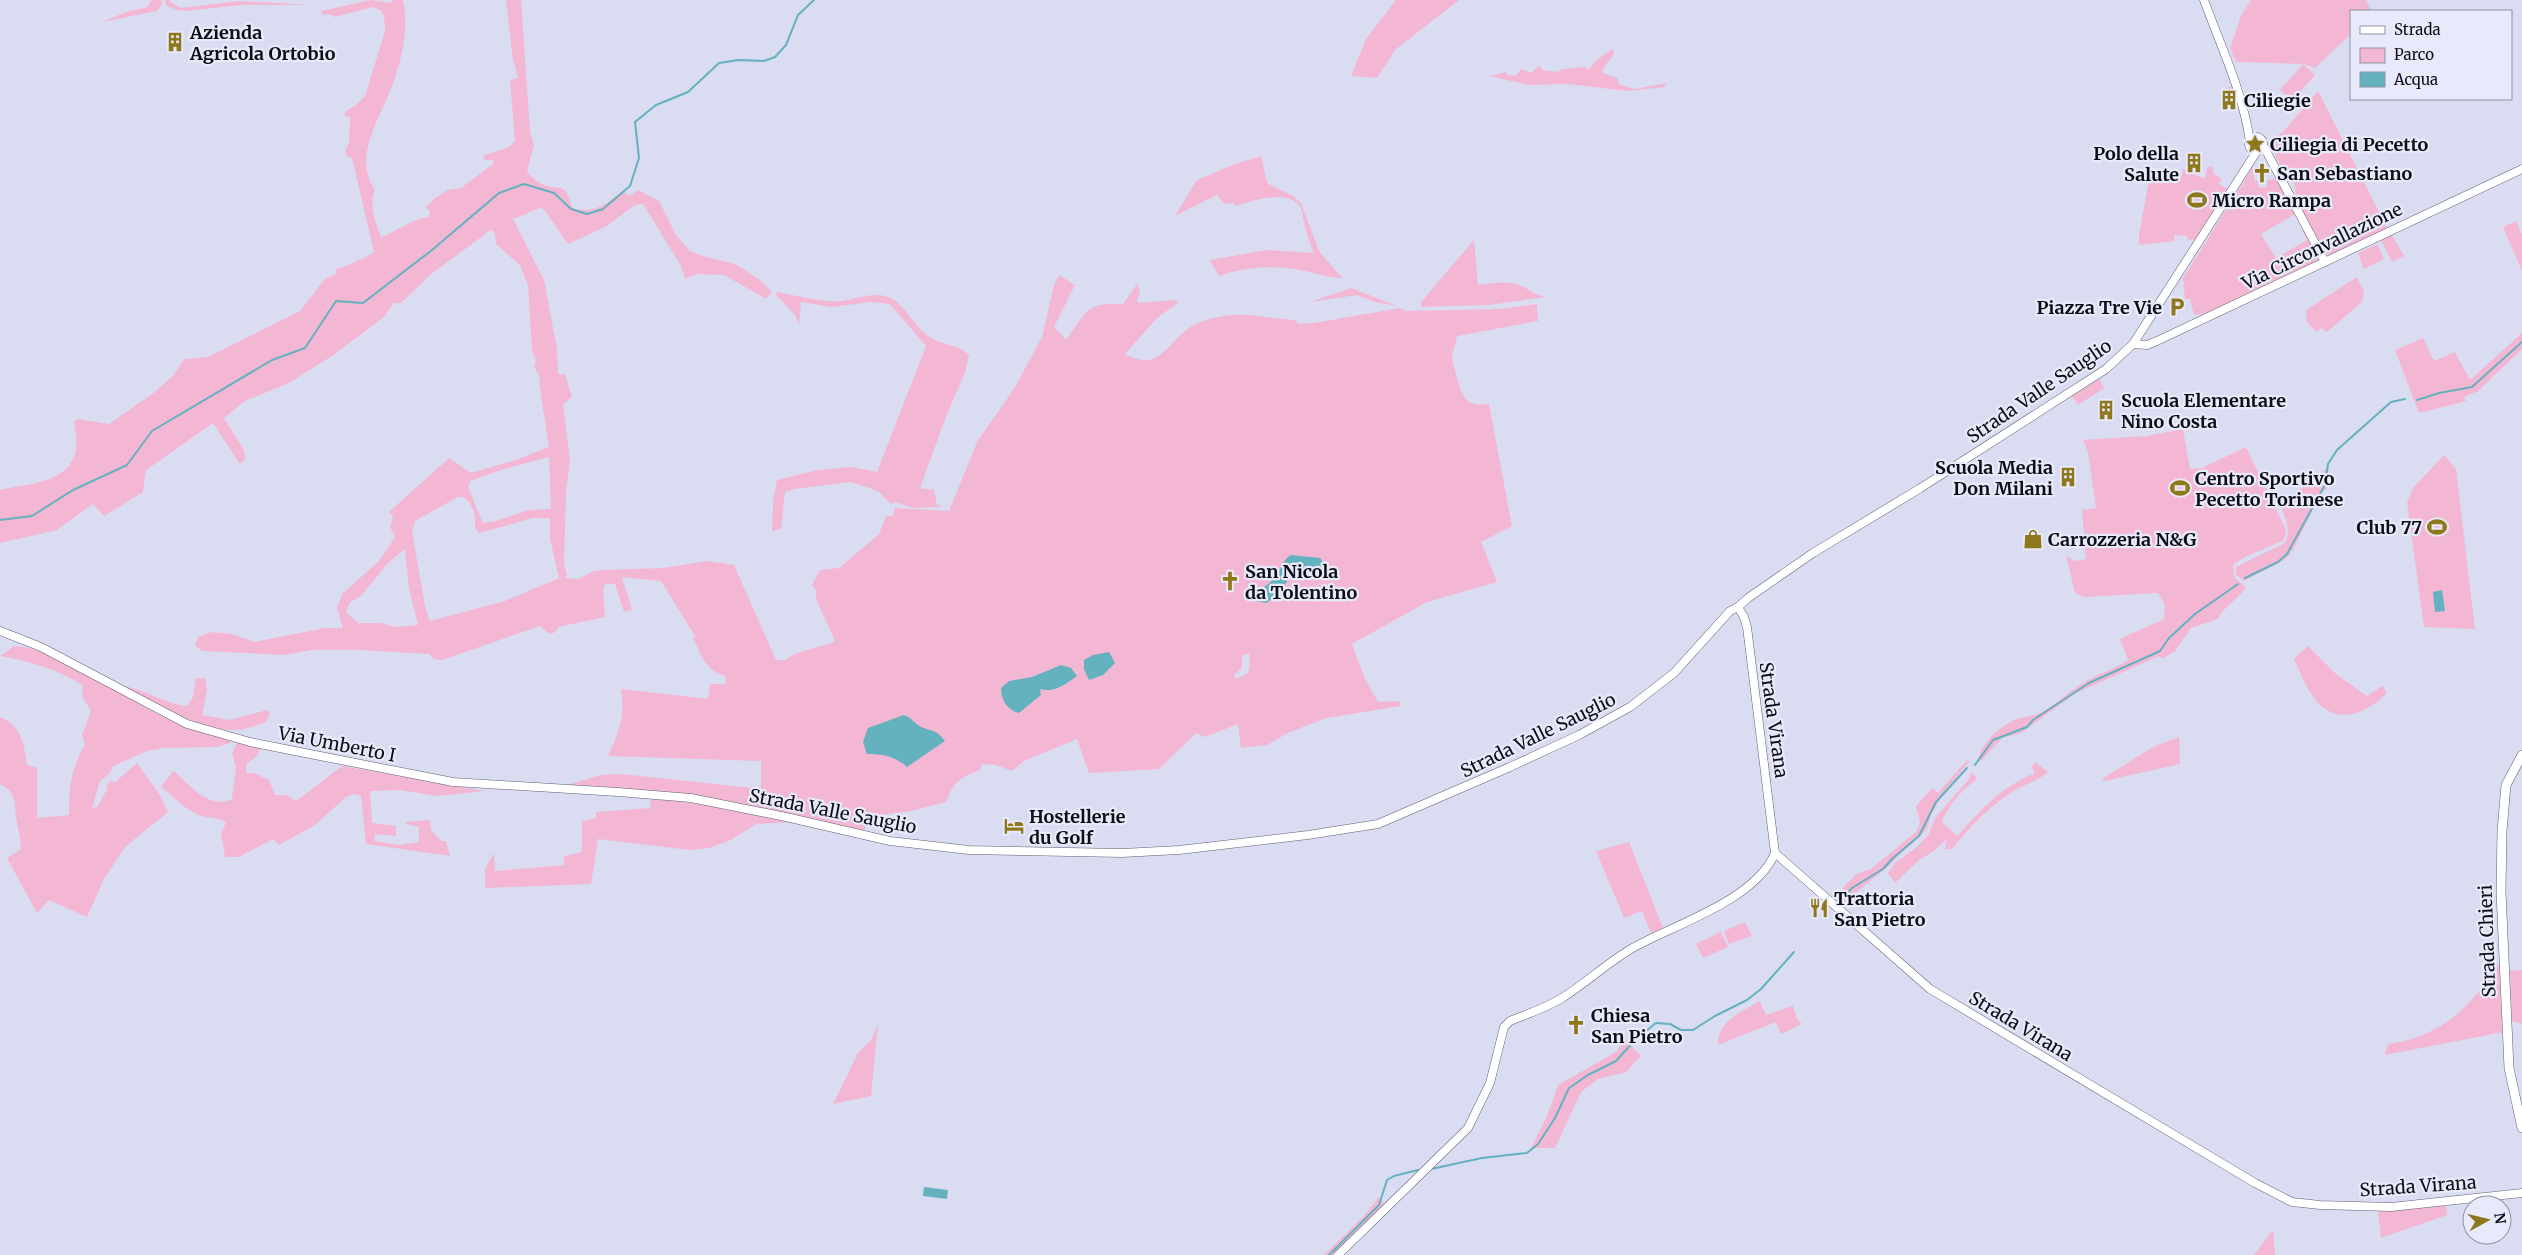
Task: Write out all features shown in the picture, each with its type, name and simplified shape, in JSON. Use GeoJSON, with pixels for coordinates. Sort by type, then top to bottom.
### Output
{"type":"FeatureCollection","features":[{"type":"Feature","properties":{"kind":"main road","name":"Strada Chieri"},"geometry":{"type":"LineString","coordinates":[[2522,755],[2506,786],[2502,831],[2501,892],[2508,1068],[2522,1128]]}},
{"type":"Feature","properties":{"kind":"street"},"geometry":{"type":"LineString","coordinates":[[2204,0],[2227,57],[2258,147],[2325,262]]}},
{"type":"Feature","properties":{"kind":"street","name":"Strada Valle Sauglio"},"geometry":{"type":"LineString","coordinates":[[691,798],[890,841],[969,850],[1122,852],[1179,850],[1308,835],[1378,824],[1579,735],[1630,707],[1674,673],[1730,611],[1748,598],[1813,553],[1919,489],[2106,369],[2133,344],[2251,162],[2258,147]]}},
{"type":"Feature","properties":{"kind":"street","name":"Via Circonvallazione"},"geometry":{"type":"LineString","coordinates":[[2133,344],[2151,344],[2522,169]]}},
{"type":"Feature","properties":{"kind":"street","name":"Strada Virana"},"geometry":{"type":"LineString","coordinates":[[1738,607],[1747,627],[1775,853],[1930,989],[2256,1183],[2292,1202],[2391,1207],[2522,1193]]}},
{"type":"Feature","properties":{"kind":"street","name":"Via Umberto I"},"geometry":{"type":"LineString","coordinates":[[0,631],[41,647],[187,724],[250,742],[453,782],[691,798]]}},
{"type":"Feature","properties":{"kind":"street"},"geometry":{"type":"LineString","coordinates":[[1338,1255],[1468,1128],[1490,1083],[1504,1027],[1510,1021],[1561,998],[1636,946],[1721,905],[1760,874],[1771,863],[1775,853]]}},
{"type":"Feature","properties":{"kind":"green space"},"geometry":{"type":"Polygon","coordinates":[[[152,0],[161,0],[162,4],[157,11],[102,22],[126,12],[147,7],[152,0]]]}},
{"type":"Feature","properties":{"kind":"green space"},"geometry":{"type":"Polygon","coordinates":[[[165,0],[170,0],[170,2],[181,8],[239,1],[311,5],[241,5],[187,11],[167,6],[165,0]]]}},
{"type":"Feature","properties":{"kind":"green space"},"geometry":{"type":"Polygon","coordinates":[[[370,0],[391,3],[393,0],[403,0],[405,32],[399,65],[370,138],[367,151],[366,164],[375,190],[372,201],[381,237],[416,220],[429,217],[430,212],[426,207],[435,198],[448,190],[461,188],[493,164],[493,160],[485,160],[483,156],[504,149],[515,141],[510,80],[518,78],[513,60],[506,0],[521,0],[530,132],[534,145],[527,172],[535,180],[546,186],[564,190],[567,193],[572,208],[580,210],[599,207],[622,191],[629,196],[638,190],[659,201],[676,235],[690,251],[735,264],[760,280],[772,292],[766,299],[724,275],[697,274],[685,279],[681,266],[643,204],[635,205],[607,226],[568,244],[542,207],[513,219],[544,280],[557,349],[558,374],[565,374],[572,397],[563,404],[570,462],[566,490],[564,565],[567,574],[565,578],[578,579],[594,571],[663,568],[707,561],[734,565],[776,660],[785,660],[796,654],[835,641],[816,599],[816,590],[812,585],[820,570],[839,568],[879,534],[886,516],[893,516],[895,508],[949,511],[978,440],[1014,389],[1042,337],[1054,285],[1059,275],[1075,285],[1054,327],[1066,340],[1088,311],[1101,305],[1123,304],[1137,284],[1140,291],[1137,300],[1139,303],[1175,300],[1178,303],[1157,318],[1125,354],[1137,359],[1147,360],[1163,353],[1184,332],[1199,322],[1234,315],[1294,320],[1299,324],[1400,308],[1406,311],[1499,309],[1537,304],[1538,321],[1457,336],[1452,356],[1459,385],[1467,400],[1475,404],[1489,404],[1512,526],[1481,542],[1497,582],[1427,602],[1352,644],[1365,679],[1378,702],[1399,701],[1401,706],[1326,718],[1288,733],[1267,745],[1241,748],[1238,724],[1205,737],[1196,733],[1159,769],[1089,773],[1077,739],[1024,761],[1012,771],[996,765],[982,764],[980,770],[967,775],[955,785],[946,802],[911,811],[873,816],[863,831],[693,795],[568,785],[600,775],[621,774],[761,789],[761,761],[608,756],[616,738],[622,716],[621,689],[708,699],[710,684],[726,684],[725,676],[712,670],[704,661],[693,638],[695,636],[661,581],[622,577],[632,610],[624,612],[615,584],[605,584],[603,591],[605,617],[558,627],[556,632],[549,634],[540,626],[442,660],[434,659],[429,654],[360,650],[312,650],[285,655],[202,651],[195,645],[198,637],[211,632],[232,634],[254,642],[325,628],[343,628],[337,608],[342,594],[379,561],[395,537],[390,527],[393,517],[389,512],[449,458],[471,473],[513,461],[549,447],[539,383],[540,377],[534,367],[536,359],[532,351],[528,285],[520,265],[496,244],[495,233],[491,230],[431,274],[401,303],[394,303],[383,318],[332,356],[287,384],[245,401],[224,418],[244,450],[245,460],[240,464],[213,423],[146,470],[143,492],[104,516],[93,504],[57,530],[0,543],[0,490],[47,480],[57,476],[66,469],[72,461],[76,449],[74,421],[77,419],[109,424],[152,394],[173,376],[184,359],[208,357],[300,311],[325,279],[336,274],[336,269],[356,262],[374,252],[352,158],[347,156],[345,151],[349,143],[350,117],[344,116],[346,111],[365,96],[385,31],[384,16],[380,10],[373,7],[334,17],[330,14],[323,15],[321,11],[370,0]],[[549,457],[504,469],[470,481],[468,487],[483,523],[496,521],[529,510],[551,509],[549,457]],[[458,497],[415,521],[412,531],[425,606],[430,621],[505,601],[559,578],[550,539],[550,518],[533,518],[479,533],[475,528],[475,515],[472,507],[464,497],[458,497]],[[405,549],[388,563],[361,596],[350,602],[346,612],[358,623],[381,623],[395,627],[418,625],[409,589],[405,549]],[[1249,653],[1242,655],[1242,668],[1234,675],[1236,679],[1248,673],[1250,665],[1249,653]]]}},
{"type":"Feature","properties":{"kind":"green space"},"geometry":{"type":"Polygon","coordinates":[[[1396,0],[1459,0],[1395,50],[1377,78],[1351,76],[1366,39],[1396,0]]]}},
{"type":"Feature","properties":{"kind":"green space"},"geometry":{"type":"Polygon","coordinates":[[[2251,0],[2366,0],[2371,10],[2350,10],[2350,35],[2315,68],[2304,64],[2236,62],[2230,48],[2241,16],[2251,0]]]}},
{"type":"Feature","properties":{"kind":"green space"},"geometry":{"type":"Polygon","coordinates":[[[1613,49],[1614,54],[1602,70],[1603,73],[1617,78],[1620,85],[1635,89],[1666,83],[1665,87],[1627,91],[1568,84],[1528,85],[1490,76],[1506,72],[1507,75],[1515,76],[1521,69],[1531,73],[1540,65],[1542,70],[1559,72],[1562,69],[1586,67],[1588,70],[1600,57],[1613,49]]]}},
{"type":"Feature","properties":{"kind":"green space"},"geometry":{"type":"Polygon","coordinates":[[[2303,64],[2315,75],[2292,101],[2280,90],[2303,64]]]}},
{"type":"Feature","properties":{"kind":"green space"},"geometry":{"type":"Polygon","coordinates":[[[2231,86],[2236,107],[2226,91],[2220,92],[2231,86]]]}},
{"type":"Feature","properties":{"kind":"green space"},"geometry":{"type":"Polygon","coordinates":[[[2318,91],[2387,228],[2329,255],[2316,239],[2304,215],[2297,200],[2293,179],[2286,177],[2276,157],[2274,138],[2284,131],[2318,91]]]}},
{"type":"Feature","properties":{"kind":"green space"},"geometry":{"type":"Polygon","coordinates":[[[1261,156],[1267,183],[1293,196],[1301,203],[1319,251],[1342,278],[1290,268],[1269,267],[1248,269],[1219,276],[1210,260],[1266,250],[1314,253],[1302,211],[1298,204],[1291,199],[1273,197],[1237,206],[1233,203],[1224,204],[1217,195],[1175,216],[1196,181],[1232,165],[1261,156]]]}},
{"type":"Feature","properties":{"kind":"green space"},"geometry":{"type":"Polygon","coordinates":[[[2212,166],[2214,174],[2222,179],[2219,184],[2228,189],[2198,239],[2188,240],[2187,236],[2174,235],[2175,241],[2139,245],[2139,235],[2150,175],[2181,178],[2183,169],[2205,179],[2207,168],[2212,166]]]}},
{"type":"Feature","properties":{"kind":"green space"},"geometry":{"type":"Polygon","coordinates":[[[2253,167],[2255,181],[2258,181],[2259,188],[2267,187],[2267,180],[2277,178],[2297,213],[2261,234],[2276,258],[2307,240],[2302,230],[2305,229],[2320,260],[2206,313],[2194,315],[2190,299],[2185,299],[2183,278],[2253,167]]]}},
{"type":"Feature","properties":{"kind":"green space"},"geometry":{"type":"Polygon","coordinates":[[[2516,221],[2522,234],[2522,271],[2503,227],[2516,221]]]}},
{"type":"Feature","properties":{"kind":"green space"},"geometry":{"type":"Polygon","coordinates":[[[2392,235],[2404,256],[2392,262],[2381,240],[2392,235]]]}},
{"type":"Feature","properties":{"kind":"green space"},"geometry":{"type":"Polygon","coordinates":[[[1474,240],[1478,285],[1510,283],[1545,297],[1489,305],[1421,307],[1421,302],[1474,240]]]}},
{"type":"Feature","properties":{"kind":"green space"},"geometry":{"type":"Polygon","coordinates":[[[2377,244],[2384,259],[2364,269],[2358,253],[2377,244]]]}},
{"type":"Feature","properties":{"kind":"green space"},"geometry":{"type":"Polygon","coordinates":[[[2357,277],[2364,292],[2362,302],[2327,332],[2321,328],[2316,332],[2307,322],[2306,310],[2357,277]]]}},
{"type":"Feature","properties":{"kind":"green space"},"geometry":{"type":"Polygon","coordinates":[[[1351,288],[1397,306],[1375,302],[1357,295],[1310,302],[1351,288]]]}},
{"type":"Feature","properties":{"kind":"green space"},"geometry":{"type":"Polygon","coordinates":[[[776,292],[818,300],[835,301],[875,295],[888,297],[899,304],[925,334],[965,351],[969,355],[965,373],[947,414],[920,488],[934,490],[937,505],[943,507],[913,508],[895,502],[891,504],[878,491],[851,482],[794,489],[785,492],[781,528],[772,532],[773,501],[777,480],[818,470],[851,467],[877,472],[926,346],[890,304],[871,302],[831,307],[801,302],[799,325],[796,316],[777,296],[776,292]]]}},
{"type":"Feature","properties":{"kind":"green space"},"geometry":{"type":"Polygon","coordinates":[[[2522,333],[2522,349],[2478,391],[2464,397],[2466,401],[2419,413],[2395,350],[2423,338],[2434,361],[2455,352],[2470,380],[2522,333]]]}},
{"type":"Feature","properties":{"kind":"green space"},"geometry":{"type":"Polygon","coordinates":[[[2099,379],[2104,388],[2078,405],[2072,396],[2099,379]]]}},
{"type":"Feature","properties":{"kind":"green space","name":"Centro Sportivo Pecetto Torinese"},"geometry":{"type":"Polygon","coordinates":[[[2183,429],[2190,469],[2202,468],[2246,447],[2286,530],[2284,540],[2243,558],[2233,565],[2234,577],[2246,588],[2224,610],[2218,619],[2191,628],[2175,651],[2162,659],[2159,656],[2076,693],[2021,733],[2002,738],[1981,761],[1978,759],[1984,745],[2000,729],[2020,718],[2042,712],[2083,683],[2128,660],[2120,639],[2164,619],[2165,605],[2158,593],[2084,597],[2075,593],[2066,555],[2074,561],[2086,559],[2082,510],[2096,508],[2088,452],[2083,440],[2147,436],[2183,429]]]}},
{"type":"Feature","properties":{"kind":"green space","name":"Club 77"},"geometry":{"type":"Polygon","coordinates":[[[2444,455],[2456,469],[2475,629],[2424,627],[2407,503],[2413,488],[2444,455]]]}},
{"type":"Feature","properties":{"kind":"green space"},"geometry":{"type":"Polygon","coordinates":[[[2329,467],[2326,489],[2320,494],[2293,550],[2286,559],[2244,581],[2236,575],[2236,567],[2285,543],[2288,529],[2280,505],[2329,467]]]}},
{"type":"Feature","properties":{"kind":"green space"},"geometry":{"type":"Polygon","coordinates":[[[14,646],[34,650],[78,668],[145,707],[186,727],[234,739],[230,743],[218,747],[165,748],[147,751],[113,766],[109,774],[100,781],[92,808],[97,807],[108,788],[106,786],[111,780],[114,783],[137,763],[160,795],[168,812],[125,847],[104,879],[87,917],[49,900],[37,913],[7,858],[21,849],[21,845],[14,798],[0,784],[0,717],[13,725],[21,736],[27,765],[37,768],[37,818],[69,815],[72,778],[85,744],[82,735],[91,711],[83,698],[82,685],[42,666],[0,656],[14,646]]]}},
{"type":"Feature","properties":{"kind":"green space"},"geometry":{"type":"Polygon","coordinates":[[[2308,646],[2336,674],[2367,696],[2382,686],[2387,693],[2374,704],[2358,712],[2342,715],[2325,709],[2310,693],[2294,659],[2308,646]]]}},
{"type":"Feature","properties":{"kind":"green space"},"geometry":{"type":"Polygon","coordinates":[[[196,678],[205,678],[207,690],[202,715],[230,720],[267,710],[270,712],[266,722],[239,730],[207,726],[192,721],[123,686],[187,706],[193,697],[196,678]]]}},
{"type":"Feature","properties":{"kind":"green space"},"geometry":{"type":"Polygon","coordinates":[[[2179,737],[2180,764],[2104,781],[2102,779],[2155,746],[2179,737]]]}},
{"type":"Feature","properties":{"kind":"green space"},"geometry":{"type":"Polygon","coordinates":[[[238,741],[260,748],[257,756],[246,765],[246,773],[254,773],[269,780],[275,795],[286,795],[296,801],[342,766],[485,791],[437,796],[400,790],[370,791],[372,823],[396,826],[396,836],[375,834],[375,841],[399,845],[419,842],[419,827],[406,824],[406,822],[430,820],[431,830],[441,841],[446,841],[450,856],[366,844],[361,796],[354,794],[346,797],[315,825],[279,845],[273,839],[239,857],[225,857],[221,833],[226,823],[220,819],[203,816],[188,809],[161,786],[174,771],[193,789],[208,799],[224,802],[232,799],[236,767],[232,753],[238,741]]]}},
{"type":"Feature","properties":{"kind":"green space"},"geometry":{"type":"Polygon","coordinates":[[[1967,760],[1969,762],[1943,794],[1931,814],[1927,829],[1884,870],[1840,905],[1833,899],[1856,874],[1871,869],[1917,831],[1920,822],[1916,806],[1932,788],[1938,793],[1967,760]]]}},
{"type":"Feature","properties":{"kind":"green space"},"geometry":{"type":"Polygon","coordinates":[[[2035,762],[2048,772],[2037,780],[2017,789],[1990,808],[1952,849],[1945,849],[1947,839],[1934,851],[1919,860],[1895,883],[1888,873],[1895,863],[1917,847],[1929,834],[1935,818],[1969,779],[1972,772],[1977,779],[1957,798],[1942,822],[1957,836],[2001,792],[2035,773],[2032,767],[2035,762]]]}},
{"type":"Feature","properties":{"kind":"green space"},"geometry":{"type":"Polygon","coordinates":[[[651,797],[705,805],[791,822],[756,824],[731,840],[709,848],[690,850],[598,839],[591,884],[485,888],[485,869],[494,853],[495,871],[564,865],[564,856],[582,852],[582,821],[596,818],[596,812],[650,808],[651,797]]]}},
{"type":"Feature","properties":{"kind":"green space"},"geometry":{"type":"Polygon","coordinates":[[[1629,842],[1663,928],[1651,933],[1642,911],[1624,918],[1596,851],[1629,842]]]}},
{"type":"Feature","properties":{"kind":"green space"},"geometry":{"type":"Polygon","coordinates":[[[1745,922],[1752,936],[1729,944],[1724,931],[1745,922]]]}},
{"type":"Feature","properties":{"kind":"green space"},"geometry":{"type":"Polygon","coordinates":[[[1721,932],[1728,947],[1703,958],[1696,944],[1721,932]]]}},
{"type":"Feature","properties":{"kind":"green space"},"geometry":{"type":"Polygon","coordinates":[[[2499,963],[2503,1032],[2385,1055],[2388,1044],[2424,1034],[2440,1027],[2453,1017],[2477,994],[2499,963]]]}},
{"type":"Feature","properties":{"kind":"green space"},"geometry":{"type":"Polygon","coordinates":[[[2522,970],[2522,1024],[2512,1021],[2510,971],[2522,970]]]}},
{"type":"Feature","properties":{"kind":"green space"},"geometry":{"type":"Polygon","coordinates":[[[1760,1001],[1766,1015],[1793,1006],[1797,1019],[1802,1024],[1781,1034],[1776,1022],[1718,1045],[1719,1037],[1726,1023],[1760,1001]]]}},
{"type":"Feature","properties":{"kind":"green space"},"geometry":{"type":"Polygon","coordinates":[[[878,1024],[871,1096],[833,1104],[858,1053],[871,1040],[878,1024]]]}},
{"type":"Feature","properties":{"kind":"green space"},"geometry":{"type":"Polygon","coordinates":[[[1625,1039],[1641,1056],[1626,1072],[1598,1079],[1581,1092],[1555,1148],[1531,1148],[1547,1116],[1558,1085],[1616,1052],[1625,1039]]]}},
{"type":"Feature","properties":{"kind":"green space"},"geometry":{"type":"Polygon","coordinates":[[[1379,1197],[1385,1205],[1334,1255],[1324,1255],[1362,1218],[1379,1197]]]}},
{"type":"Feature","properties":{"kind":"green space"},"geometry":{"type":"Polygon","coordinates":[[[2446,1205],[2447,1215],[2381,1238],[2378,1210],[2446,1205]]]}},
{"type":"Feature","properties":{"kind":"green space"},"geometry":{"type":"Polygon","coordinates":[[[2273,1230],[2275,1255],[2254,1255],[2273,1230]]]}},
{"type":"Feature","properties":{"kind":"water"},"geometry":{"type":"Polygon","coordinates":[[[1291,555],[1320,558],[1325,565],[1321,570],[1311,569],[1301,574],[1294,571],[1290,573],[1284,586],[1274,597],[1266,603],[1256,601],[1259,592],[1272,581],[1286,559],[1291,555]]]}},
{"type":"Feature","properties":{"kind":"water"},"geometry":{"type":"Polygon","coordinates":[[[2442,590],[2445,611],[2435,612],[2433,592],[2442,590]]]}},
{"type":"Feature","properties":{"kind":"water"},"geometry":{"type":"Polygon","coordinates":[[[1109,652],[1115,663],[1103,675],[1089,680],[1084,669],[1084,660],[1093,655],[1109,652]]]}},
{"type":"Feature","properties":{"kind":"water"},"geometry":{"type":"Polygon","coordinates":[[[1061,665],[1071,668],[1077,676],[1055,689],[1040,689],[1041,695],[1019,713],[1011,710],[1006,704],[1002,697],[1001,688],[1009,681],[1032,677],[1061,665]]]}},
{"type":"Feature","properties":{"kind":"water"},"geometry":{"type":"Polygon","coordinates":[[[904,715],[921,727],[937,733],[945,741],[907,767],[898,760],[888,756],[867,754],[863,742],[868,728],[904,715]]]}},
{"type":"Feature","properties":{"kind":"water"},"geometry":{"type":"Polygon","coordinates":[[[924,1187],[948,1190],[947,1199],[923,1196],[924,1187]]]}},
{"type":"Feature","properties":{"kind":"waterway"},"geometry":{"type":"LineString","coordinates":[[0,520],[32,516],[73,490],[127,465],[152,431],[272,360],[305,348],[336,301],[363,303],[432,250],[499,193],[524,184],[554,193],[571,209],[587,214],[603,209],[630,186],[639,158],[635,122],[656,105],[688,92],[719,63],[738,60],[764,61],[775,57],[786,45],[798,15],[814,0]]}},
{"type":"Feature","properties":{"kind":"waterway"},"geometry":{"type":"LineString","coordinates":[[2417,400],[2439,393],[2472,387],[2522,342]]}},
{"type":"Feature","properties":{"kind":"waterway"},"geometry":{"type":"LineString","coordinates":[[2245,578],[2278,562],[2287,554],[2325,485],[2328,464],[2337,450],[2391,402],[2405,399]]}},
{"type":"Feature","properties":{"kind":"waterway"},"geometry":{"type":"LineString","coordinates":[[1975,765],[1993,740],[2027,727],[2033,720],[2089,683],[2160,651],[2169,638],[2195,614],[2238,584]]}},
{"type":"Feature","properties":{"kind":"waterway"},"geometry":{"type":"LineString","coordinates":[[1841,900],[1852,888],[1883,869],[1919,836],[1936,802],[1967,768]]}},
{"type":"Feature","properties":{"kind":"waterway"},"geometry":{"type":"LineString","coordinates":[[1431,1169],[1482,1158],[1527,1153],[1538,1144],[1555,1118],[1569,1088],[1588,1075],[1616,1061],[1636,1039],[1656,1023],[1670,1024],[1681,1030],[1693,1030],[1715,1016],[1747,1000],[1761,989],[1794,952]]}},
{"type":"Feature","properties":{"kind":"waterway"},"geometry":{"type":"LineString","coordinates":[[1329,1255],[1379,1205],[1387,1180],[1394,1176],[1418,1170]]}},
{"type":"Feature","properties":{"kind":"place","name":"Azienda Agricola Ortobio"},"geometry":{"type":"Point","coordinates":[175,42]}},
{"type":"Feature","properties":{"kind":"place","name":"Ciliegie"},"geometry":{"type":"Point","coordinates":[2229,100]}},
{"type":"Feature","properties":{"kind":"place","name":"Ciliegia di Pecetto"},"geometry":{"type":"Point","coordinates":[2255,144]}},
{"type":"Feature","properties":{"kind":"place","name":"Polo della Salute"},"geometry":{"type":"Point","coordinates":[2194,163]}},
{"type":"Feature","properties":{"kind":"place","name":"San Sebastiano"},"geometry":{"type":"Point","coordinates":[2262,173]}},
{"type":"Feature","properties":{"kind":"place","name":"Micro Rampa"},"geometry":{"type":"Point","coordinates":[2197,200]}},
{"type":"Feature","properties":{"kind":"place","name":"Piazza Tre Vie"},"geometry":{"type":"Point","coordinates":[2177,307]}},
{"type":"Feature","properties":{"kind":"place","name":"Scuola Elementare Nino Costa"},"geometry":{"type":"Point","coordinates":[2106,410]}},
{"type":"Feature","properties":{"kind":"place","name":"Scuola Media Don Milani"},"geometry":{"type":"Point","coordinates":[2068,477]}},
{"type":"Feature","properties":{"kind":"place","name":"Centro Sportivo Pecetto Torinese"},"geometry":{"type":"Point","coordinates":[2180,488]}},
{"type":"Feature","properties":{"kind":"place","name":"Club 77"},"geometry":{"type":"Point","coordinates":[2437,527]}},
{"type":"Feature","properties":{"kind":"place","name":"Carrozzeria N&G"},"geometry":{"type":"Point","coordinates":[2033,539]}},
{"type":"Feature","properties":{"kind":"place","name":"San Nicola da Tolentino"},"geometry":{"type":"Point","coordinates":[1230,581]}},
{"type":"Feature","properties":{"kind":"place","name":"Hostellerie du Golf"},"geometry":{"type":"Point","coordinates":[1014,826]}},
{"type":"Feature","properties":{"kind":"place","name":"Trattoria San Pietro"},"geometry":{"type":"Point","coordinates":[1819,908]}},
{"type":"Feature","properties":{"kind":"place","name":"Chiesa San Pietro"},"geometry":{"type":"Point","coordinates":[1576,1025]}}]}
